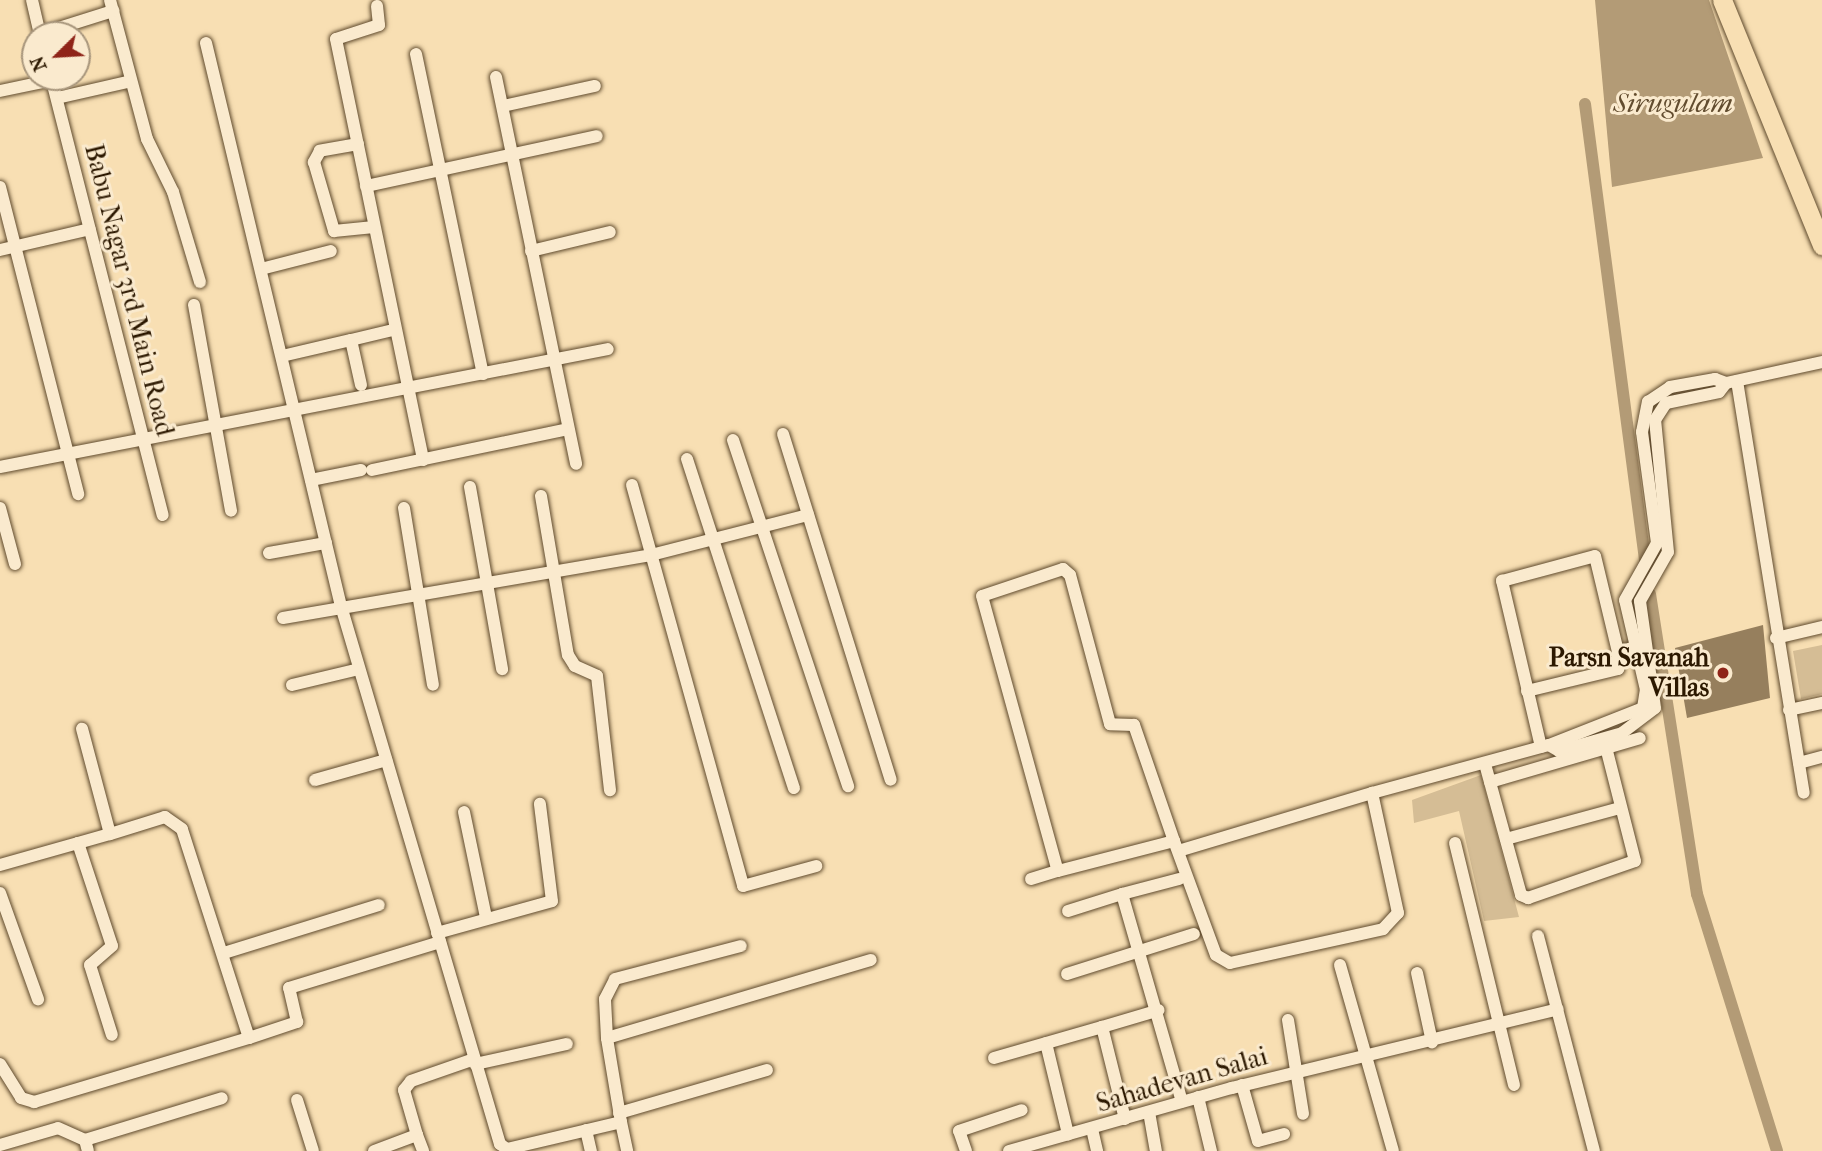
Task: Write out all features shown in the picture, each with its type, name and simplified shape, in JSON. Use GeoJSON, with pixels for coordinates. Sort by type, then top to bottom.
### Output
{"type":"FeatureCollection","features":[{"type":"Feature","properties":{"kind":"main road"},"geometry":{"type":"LineString","coordinates":[[1722,0],[1822,245]]}},
{"type":"Feature","properties":{"kind":"main road"},"geometry":{"type":"LineString","coordinates":[[1735,0],[1822,214]]}},
{"type":"Feature","properties":{"kind":"street"},"geometry":{"type":"LineString","coordinates":[[32,0],[37,21]]}},
{"type":"Feature","properties":{"kind":"street"},"geometry":{"type":"LineString","coordinates":[[73,21],[112,6],[131,81],[200,282]]}},
{"type":"Feature","properties":{"kind":"street"},"geometry":{"type":"LineString","coordinates":[[377,6],[379,25],[337,34],[393,330],[423,460]]}},
{"type":"Feature","properties":{"kind":"street"},"geometry":{"type":"LineString","coordinates":[[206,43],[341,606],[500,1144],[507,1149],[525,1148],[767,1070]]}},
{"type":"Feature","properties":{"kind":"street"},"geometry":{"type":"LineString","coordinates":[[416,54],[438,172],[484,374]]}},
{"type":"Feature","properties":{"kind":"street"},"geometry":{"type":"LineString","coordinates":[[496,77],[576,464]]}},
{"type":"Feature","properties":{"kind":"street"},"geometry":{"type":"LineString","coordinates":[[57,98],[131,81]]}},
{"type":"Feature","properties":{"kind":"street"},"geometry":{"type":"LineString","coordinates":[[0,91],[21,86]]}},
{"type":"Feature","properties":{"kind":"street"},"geometry":{"type":"LineString","coordinates":[[503,106],[595,86]]}},
{"type":"Feature","properties":{"kind":"street","name":"Babu Nagar 3rd Main Road"},"geometry":{"type":"LineString","coordinates":[[55,91],[163,515]]}},
{"type":"Feature","properties":{"kind":"street"},"geometry":{"type":"LineString","coordinates":[[366,186],[597,136]]}},
{"type":"Feature","properties":{"kind":"street"},"geometry":{"type":"LineString","coordinates":[[358,144],[320,151],[314,162],[334,231],[374,227]]}},
{"type":"Feature","properties":{"kind":"street"},"geometry":{"type":"LineString","coordinates":[[0,187],[78,494]]}},
{"type":"Feature","properties":{"kind":"street"},"geometry":{"type":"LineString","coordinates":[[0,250],[90,229]]}},
{"type":"Feature","properties":{"kind":"street"},"geometry":{"type":"LineString","coordinates":[[531,251],[610,232]]}},
{"type":"Feature","properties":{"kind":"street"},"geometry":{"type":"LineString","coordinates":[[261,269],[331,251]]}},
{"type":"Feature","properties":{"kind":"street"},"geometry":{"type":"LineString","coordinates":[[194,305],[219,426],[231,511]]}},
{"type":"Feature","properties":{"kind":"street"},"geometry":{"type":"LineString","coordinates":[[282,356],[393,330]]}},
{"type":"Feature","properties":{"kind":"street"},"geometry":{"type":"LineString","coordinates":[[351,340],[361,385]]}},
{"type":"Feature","properties":{"kind":"street"},"geometry":{"type":"LineString","coordinates":[[0,467],[407,391],[608,349]]}},
{"type":"Feature","properties":{"kind":"street"},"geometry":{"type":"LineString","coordinates":[[1651,689],[1636,648],[1625,600],[1663,543],[1642,436],[1643,412],[1661,390],[1715,379],[1731,382],[1822,362]]}},
{"type":"Feature","properties":{"kind":"street"},"geometry":{"type":"LineString","coordinates":[[1545,746],[1559,751],[1591,743],[1642,716],[1651,689],[1640,601],[1664,566],[1657,413],[1667,403],[1718,392],[1731,382]]}},
{"type":"Feature","properties":{"kind":"street"},"geometry":{"type":"LineString","coordinates":[[1731,382],[1804,793]]}},
{"type":"Feature","properties":{"kind":"street"},"geometry":{"type":"LineString","coordinates":[[1661,390],[1667,403]]}},
{"type":"Feature","properties":{"kind":"street"},"geometry":{"type":"LineString","coordinates":[[311,480],[569,429]]}},
{"type":"Feature","properties":{"kind":"street"},"geometry":{"type":"LineString","coordinates":[[783,434],[891,780]]}},
{"type":"Feature","properties":{"kind":"street"},"geometry":{"type":"LineString","coordinates":[[1642,436],[1656,435]]}},
{"type":"Feature","properties":{"kind":"street"},"geometry":{"type":"LineString","coordinates":[[733,440],[848,786]]}},
{"type":"Feature","properties":{"kind":"street"},"geometry":{"type":"LineString","coordinates":[[687,459],[794,788]]}},
{"type":"Feature","properties":{"kind":"street"},"geometry":{"type":"LineString","coordinates":[[632,485],[743,886],[816,866]]}},
{"type":"Feature","properties":{"kind":"street"},"geometry":{"type":"LineString","coordinates":[[470,487],[502,668]]}},
{"type":"Feature","properties":{"kind":"street"},"geometry":{"type":"LineString","coordinates":[[541,496],[570,662],[597,676],[610,790]]}},
{"type":"Feature","properties":{"kind":"street"},"geometry":{"type":"LineString","coordinates":[[0,508],[15,564]]}},
{"type":"Feature","properties":{"kind":"street"},"geometry":{"type":"LineString","coordinates":[[404,508],[433,685]]}},
{"type":"Feature","properties":{"kind":"street"},"geometry":{"type":"LineString","coordinates":[[283,618],[651,555],[808,515]]}},
{"type":"Feature","properties":{"kind":"street"},"geometry":{"type":"LineString","coordinates":[[269,553],[326,543]]}},
{"type":"Feature","properties":{"kind":"street"},"geometry":{"type":"LineString","coordinates":[[1527,691],[1618,669],[1618,652],[1595,556],[1508,577],[1501,588],[1527,691],[1545,746]]}},
{"type":"Feature","properties":{"kind":"street"},"geometry":{"type":"LineString","coordinates":[[1058,871],[982,603],[986,593],[1063,569],[1070,575],[1110,724],[1134,725],[1221,961],[1383,929],[1398,913],[1372,793]]}},
{"type":"Feature","properties":{"kind":"street"},"geometry":{"type":"LineString","coordinates":[[1625,600],[1640,601]]}},
{"type":"Feature","properties":{"kind":"street"},"geometry":{"type":"LineString","coordinates":[[1776,638],[1822,627]]}},
{"type":"Feature","properties":{"kind":"street"},"geometry":{"type":"LineString","coordinates":[[1618,652],[1636,648]]}},
{"type":"Feature","properties":{"kind":"street"},"geometry":{"type":"LineString","coordinates":[[292,685],[359,669]]}},
{"type":"Feature","properties":{"kind":"street"},"geometry":{"type":"LineString","coordinates":[[1789,710],[1822,703]]}},
{"type":"Feature","properties":{"kind":"street"},"geometry":{"type":"LineString","coordinates":[[1031,879],[1178,846],[1485,764],[1545,746],[1587,729],[1642,716]]}},
{"type":"Feature","properties":{"kind":"street"},"geometry":{"type":"LineString","coordinates":[[82,729],[110,834]]}},
{"type":"Feature","properties":{"kind":"street"},"geometry":{"type":"LineString","coordinates":[[1587,729],[1591,743]]}},
{"type":"Feature","properties":{"kind":"street"},"geometry":{"type":"LineString","coordinates":[[1490,782],[1640,738]]}},
{"type":"Feature","properties":{"kind":"street"},"geometry":{"type":"LineString","coordinates":[[1485,764],[1521,895],[1544,895],[1631,867],[1635,861],[1606,747]]}},
{"type":"Feature","properties":{"kind":"street"},"geometry":{"type":"LineString","coordinates":[[1799,763],[1822,757]]}},
{"type":"Feature","properties":{"kind":"street"},"geometry":{"type":"LineString","coordinates":[[314,780],[386,760]]}},
{"type":"Feature","properties":{"kind":"street"},"geometry":{"type":"LineString","coordinates":[[0,1064],[21,1098],[34,1102],[297,1022],[289,988],[438,938],[486,917],[552,901],[540,804]]}},
{"type":"Feature","properties":{"kind":"street"},"geometry":{"type":"LineString","coordinates":[[1506,839],[1620,808]]}},
{"type":"Feature","properties":{"kind":"street"},"geometry":{"type":"LineString","coordinates":[[464,812],[486,917]]}},
{"type":"Feature","properties":{"kind":"street"},"geometry":{"type":"LineString","coordinates":[[0,864],[175,819],[224,953],[249,1038]]}},
{"type":"Feature","properties":{"kind":"street"},"geometry":{"type":"LineString","coordinates":[[78,843],[112,946],[90,965],[112,1035]]}},
{"type":"Feature","properties":{"kind":"street"},"geometry":{"type":"LineString","coordinates":[[1455,843],[1497,1024],[1514,1084]]}},
{"type":"Feature","properties":{"kind":"street"},"geometry":{"type":"LineString","coordinates":[[1068,911],[1178,879]]}},
{"type":"Feature","properties":{"kind":"street"},"geometry":{"type":"LineString","coordinates":[[0,893],[38,999]]}},
{"type":"Feature","properties":{"kind":"street"},"geometry":{"type":"LineString","coordinates":[[1122,894],[1159,1010],[1182,1102]]}},
{"type":"Feature","properties":{"kind":"street"},"geometry":{"type":"LineString","coordinates":[[224,953],[379,905]]}},
{"type":"Feature","properties":{"kind":"street"},"geometry":{"type":"LineString","coordinates":[[1066,974],[1194,934]]}},
{"type":"Feature","properties":{"kind":"street"},"geometry":{"type":"LineString","coordinates":[[1538,936],[1594,1151]]}},
{"type":"Feature","properties":{"kind":"street"},"geometry":{"type":"LineString","coordinates":[[627,1151],[607,1038],[605,999],[615,979],[741,946]]}},
{"type":"Feature","properties":{"kind":"street"},"geometry":{"type":"LineString","coordinates":[[607,1038],[872,960]]}},
{"type":"Feature","properties":{"kind":"street"},"geometry":{"type":"LineString","coordinates":[[1339,964],[1393,1151]]}},
{"type":"Feature","properties":{"kind":"street"},"geometry":{"type":"LineString","coordinates":[[1417,973],[1432,1042]]}},
{"type":"Feature","properties":{"kind":"street","name":"Sahadevan Salai"},"geometry":{"type":"LineString","coordinates":[[1009,1151],[1242,1085],[1368,1059],[1558,1009]]}},
{"type":"Feature","properties":{"kind":"street"},"geometry":{"type":"LineString","coordinates":[[994,1058],[1159,1010]]}},
{"type":"Feature","properties":{"kind":"street"},"geometry":{"type":"LineString","coordinates":[[1288,1020],[1303,1114]]}},
{"type":"Feature","properties":{"kind":"street"},"geometry":{"type":"LineString","coordinates":[[1102,1027],[1125,1119]]}},
{"type":"Feature","properties":{"kind":"street"},"geometry":{"type":"LineString","coordinates":[[1046,1043],[1068,1134]]}},
{"type":"Feature","properties":{"kind":"street"},"geometry":{"type":"LineString","coordinates":[[423,1151],[404,1090],[424,1075],[567,1044]]}},
{"type":"Feature","properties":{"kind":"street"},"geometry":{"type":"LineString","coordinates":[[1242,1085],[1258,1141],[1284,1134]]}},
{"type":"Feature","properties":{"kind":"street"},"geometry":{"type":"LineString","coordinates":[[1198,1097],[1211,1151]]}},
{"type":"Feature","properties":{"kind":"street"},"geometry":{"type":"LineString","coordinates":[[0,1145],[58,1128],[86,1146],[222,1098]]}},
{"type":"Feature","properties":{"kind":"street"},"geometry":{"type":"LineString","coordinates":[[296,1100],[313,1151]]}},
{"type":"Feature","properties":{"kind":"street"},"geometry":{"type":"LineString","coordinates":[[966,1151],[953,1133],[1022,1110]]}},
{"type":"Feature","properties":{"kind":"street"},"geometry":{"type":"LineString","coordinates":[[1149,1112],[1156,1151]]}},
{"type":"Feature","properties":{"kind":"street"},"geometry":{"type":"LineString","coordinates":[[1092,1129],[1097,1151]]}},
{"type":"Feature","properties":{"kind":"street"},"geometry":{"type":"LineString","coordinates":[[586,1130],[591,1151]]}},
{"type":"Feature","properties":{"kind":"street"},"geometry":{"type":"LineString","coordinates":[[374,1151],[417,1135]]}},
{"type":"Feature","properties":{"kind":"shaded area"},"geometry":{"type":"Polygon","coordinates":[[[1822,645],[1822,694],[1801,699],[1793,651],[1822,645]]]}},
{"type":"Feature","properties":{"kind":"shaded area"},"geometry":{"type":"Polygon","coordinates":[[[1481,775],[1519,917],[1484,921],[1459,811],[1414,823],[1412,800],[1481,775]]]}},
{"type":"Feature","properties":{"kind":"water","name":"Sirugulam"},"geometry":{"type":"Polygon","coordinates":[[[1595,0],[1709,0],[1763,158],[1612,187],[1595,0]]]}},
{"type":"Feature","properties":{"kind":"building","name":"Parsn Savanah Villas"},"geometry":{"type":"Polygon","coordinates":[[[1763,625],[1770,698],[1687,718],[1675,648],[1763,625]]]}},
{"type":"Feature","properties":{"kind":"waterway"},"geometry":{"type":"LineString","coordinates":[[1585,104],[1645,562]]}},
{"type":"Feature","properties":{"kind":"waterway"},"geometry":{"type":"LineString","coordinates":[[1650,594],[1697,894],[1777,1151]]}},
{"type":"Feature","properties":{"kind":"place","name":"Parsn Savanah Villas"},"geometry":{"type":"Point","coordinates":[1723,673]}}]}
